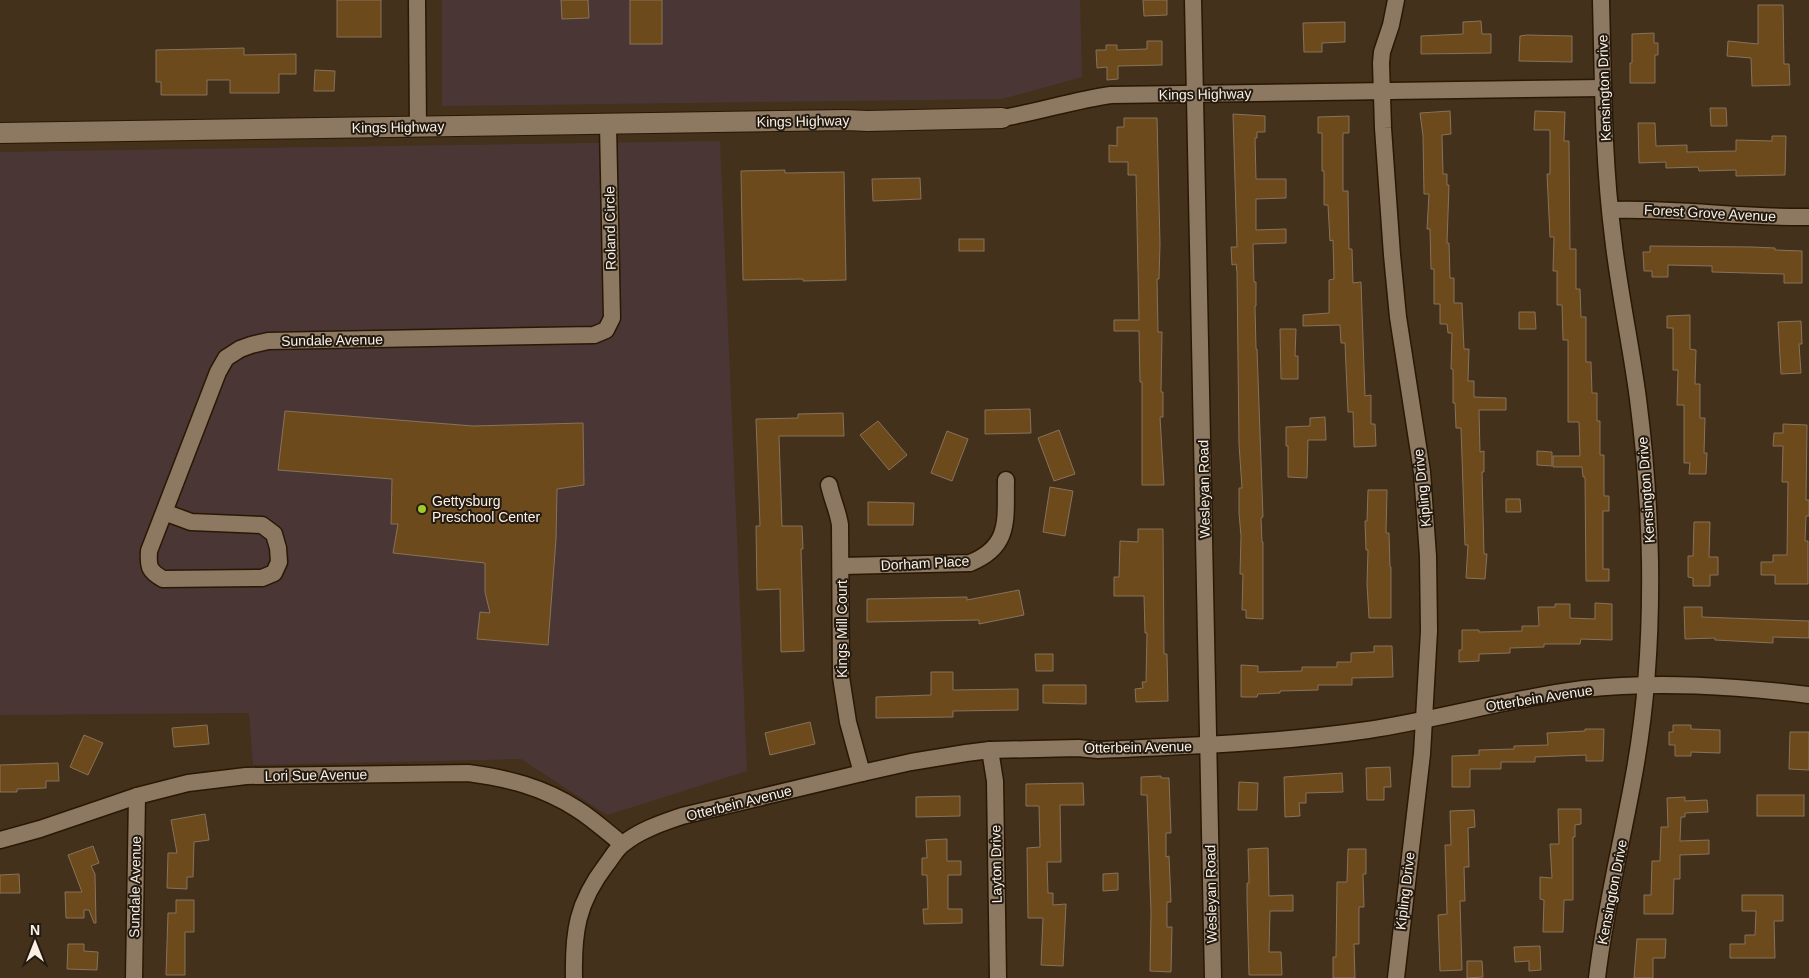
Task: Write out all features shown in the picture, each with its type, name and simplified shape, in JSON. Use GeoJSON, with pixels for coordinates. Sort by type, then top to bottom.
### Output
{"type":"FeatureCollection","features":[{"type":"Feature","properties":{"kind":"street"},"geometry":{"type":"LineString","coordinates":[[417,0],[418,127]]}},
{"type":"Feature","properties":{"kind":"street","name":"Wesleyan Road"},"geometry":{"type":"LineString","coordinates":[[1194,0],[1213,978]]}},
{"type":"Feature","properties":{"kind":"street","name":"Kipling Drive"},"geometry":{"type":"LineString","coordinates":[[1396,0],[1382,52],[1383,128],[1392,264],[1422,472],[1428,556],[1428,631],[1424,719],[1396,978]]}},
{"type":"Feature","properties":{"kind":"street","name":"Kensington Drive"},"geometry":{"type":"LineString","coordinates":[[1597,978],[1606,919],[1636,767],[1642,721],[1649,616],[1650,562],[1646,476],[1638,398],[1622,308],[1612,235],[1603,88],[1601,0]]}},
{"type":"Feature","properties":{"kind":"street","name":"Kings Highway"},"geometry":{"type":"LineString","coordinates":[[0,134],[1002,118],[1075,100],[1111,95],[1603,88]]}},
{"type":"Feature","properties":{"kind":"street","name":"Roland Circle"},"geometry":{"type":"LineString","coordinates":[[606,330],[612,318],[608,125]]}},
{"type":"Feature","properties":{"kind":"street","name":"Forest Grove Avenue"},"geometry":{"type":"LineString","coordinates":[[1611,210],[1640,209],[1735,216],[1809,217]]}},
{"type":"Feature","properties":{"kind":"street","name":"Sundale Avenue"},"geometry":{"type":"LineString","coordinates":[[164,512],[192,522],[262,526],[274,534],[278,548],[278,562],[274,573],[262,578],[163,579],[153,573],[148,564],[148,550],[218,372],[226,358],[251,345],[268,341],[594,335],[606,330]]}},
{"type":"Feature","properties":{"kind":"street","name":"Dorham Place"},"geometry":{"type":"LineString","coordinates":[[842,566],[970,563],[979,560],[993,551],[1004,531],[1006,522],[1006,480]]}},
{"type":"Feature","properties":{"kind":"street","name":"Kings Mill Court"},"geometry":{"type":"LineString","coordinates":[[829,485],[832,500],[839,512],[842,566],[841,677],[843,698],[862,773]]}},
{"type":"Feature","properties":{"kind":"street","name":"Otterbein Avenue"},"geometry":{"type":"LineString","coordinates":[[574,978],[576,931],[584,902],[595,880],[622,844],[649,829],[682,816],[862,773],[911,762],[990,750],[1078,748],[1098,750],[1281,741],[1369,729],[1584,689],[1667,684],[1736,686],[1809,695]]}},
{"type":"Feature","properties":{"kind":"street","name":"Layton Drive"},"geometry":{"type":"LineString","coordinates":[[990,750],[995,781],[998,978]]}},
{"type":"Feature","properties":{"kind":"street","name":"Lori Sue Avenue"},"geometry":{"type":"LineString","coordinates":[[0,840],[40,830],[138,796],[188,783],[246,776],[468,773],[520,783],[564,801],[579,810],[622,844]]}},
{"type":"Feature","properties":{"kind":"street","name":"Sundale Avenue"},"geometry":{"type":"LineString","coordinates":[[134,978],[138,796]]}},
{"type":"Feature","properties":{"kind":"shaded area"},"geometry":{"type":"Polygon","coordinates":[[[442,0],[1080,0],[1082,77],[1002,99],[442,106],[442,0]]]}},
{"type":"Feature","properties":{"kind":"shaded area"},"geometry":{"type":"Polygon","coordinates":[[[720,141],[747,771],[607,815],[521,759],[253,765],[249,713],[0,715],[0,152],[720,141]]]}},
{"type":"Feature","properties":{"kind":"building"},"geometry":{"type":"Polygon","coordinates":[[[337,0],[381,0],[381,37],[337,37],[337,0]]]}},
{"type":"Feature","properties":{"kind":"building"},"geometry":{"type":"Polygon","coordinates":[[[561,0],[588,0],[589,18],[562,19],[561,0]]]}},
{"type":"Feature","properties":{"kind":"building"},"geometry":{"type":"Polygon","coordinates":[[[630,0],[662,0],[662,44],[630,44],[630,0]]]}},
{"type":"Feature","properties":{"kind":"building"},"geometry":{"type":"Polygon","coordinates":[[[1143,0],[1167,0],[1167,15],[1144,16],[1143,0]]]}},
{"type":"Feature","properties":{"kind":"building"},"geometry":{"type":"Polygon","coordinates":[[[1758,5],[1783,5],[1784,64],[1789,64],[1790,85],[1752,86],[1751,58],[1727,56],[1728,41],[1758,44],[1758,5]]]}},
{"type":"Feature","properties":{"kind":"building"},"geometry":{"type":"Polygon","coordinates":[[[1481,21],[1482,34],[1491,34],[1491,53],[1421,54],[1421,36],[1463,34],[1463,22],[1481,21]]]}},
{"type":"Feature","properties":{"kind":"building"},"geometry":{"type":"Polygon","coordinates":[[[1345,22],[1345,42],[1322,43],[1322,52],[1304,52],[1303,23],[1345,22]]]}},
{"type":"Feature","properties":{"kind":"building"},"geometry":{"type":"Polygon","coordinates":[[[1654,33],[1654,43],[1658,43],[1658,55],[1655,55],[1655,83],[1630,83],[1632,34],[1654,33]]]}},
{"type":"Feature","properties":{"kind":"building"},"geometry":{"type":"Polygon","coordinates":[[[1520,36],[1572,36],[1572,62],[1519,61],[1520,36]]]}},
{"type":"Feature","properties":{"kind":"building"},"geometry":{"type":"Polygon","coordinates":[[[1147,41],[1162,41],[1162,65],[1118,66],[1118,79],[1107,80],[1107,67],[1097,68],[1096,50],[1106,50],[1106,45],[1117,45],[1117,50],[1147,49],[1147,41]]]}},
{"type":"Feature","properties":{"kind":"building"},"geometry":{"type":"Polygon","coordinates":[[[244,48],[244,55],[296,54],[296,74],[279,74],[279,93],[230,93],[230,80],[207,80],[207,95],[161,95],[161,82],[156,82],[156,50],[244,48]]]}},
{"type":"Feature","properties":{"kind":"building"},"geometry":{"type":"Polygon","coordinates":[[[315,70],[335,71],[334,91],[314,91],[315,70]]]}},
{"type":"Feature","properties":{"kind":"building"},"geometry":{"type":"Polygon","coordinates":[[[1710,108],[1726,108],[1727,126],[1711,126],[1710,108]]]}},
{"type":"Feature","properties":{"kind":"building"},"geometry":{"type":"Polygon","coordinates":[[[1450,111],[1451,134],[1442,135],[1443,174],[1447,174],[1447,185],[1449,185],[1447,243],[1449,243],[1450,278],[1454,278],[1454,303],[1462,303],[1464,349],[1469,349],[1468,381],[1474,381],[1474,397],[1506,398],[1506,410],[1479,410],[1480,452],[1484,451],[1484,472],[1482,472],[1484,554],[1487,554],[1485,579],[1466,578],[1468,545],[1465,545],[1461,428],[1456,428],[1455,403],[1453,403],[1453,369],[1451,369],[1452,333],[1448,333],[1447,324],[1440,324],[1440,304],[1434,304],[1434,269],[1431,269],[1430,229],[1427,229],[1429,194],[1424,194],[1423,136],[1420,113],[1450,111]]]}},
{"type":"Feature","properties":{"kind":"building"},"geometry":{"type":"Polygon","coordinates":[[[1535,111],[1565,112],[1564,141],[1569,141],[1570,249],[1576,249],[1576,289],[1580,289],[1581,317],[1586,317],[1586,362],[1591,362],[1592,393],[1597,393],[1597,421],[1600,421],[1600,455],[1604,455],[1604,496],[1609,496],[1609,511],[1603,511],[1603,569],[1609,569],[1609,581],[1586,581],[1585,477],[1583,477],[1582,467],[1553,467],[1553,456],[1580,456],[1579,422],[1568,422],[1568,340],[1563,340],[1562,305],[1557,305],[1557,271],[1553,271],[1554,237],[1550,237],[1547,174],[1550,174],[1550,130],[1534,130],[1535,111]]]}},
{"type":"Feature","properties":{"kind":"building"},"geometry":{"type":"Polygon","coordinates":[[[1233,114],[1265,116],[1265,132],[1257,132],[1257,138],[1255,138],[1256,179],[1286,179],[1286,198],[1256,199],[1256,230],[1286,229],[1286,243],[1253,244],[1254,282],[1256,282],[1256,349],[1263,517],[1261,518],[1263,542],[1263,619],[1246,618],[1246,610],[1242,610],[1243,574],[1240,574],[1239,488],[1242,488],[1239,444],[1237,272],[1236,264],[1232,265],[1231,247],[1237,247],[1233,114]]]}},
{"type":"Feature","properties":{"kind":"building"},"geometry":{"type":"Polygon","coordinates":[[[1349,116],[1349,133],[1343,133],[1343,191],[1348,191],[1349,249],[1352,249],[1353,283],[1361,282],[1365,396],[1371,395],[1371,424],[1375,424],[1376,446],[1354,447],[1353,412],[1348,412],[1345,343],[1341,343],[1340,325],[1303,326],[1303,315],[1329,313],[1329,280],[1334,279],[1333,240],[1330,241],[1328,205],[1324,205],[1322,133],[1318,133],[1318,117],[1349,116]]]}},
{"type":"Feature","properties":{"kind":"building"},"geometry":{"type":"Polygon","coordinates":[[[1124,118],[1157,118],[1160,244],[1159,279],[1157,279],[1158,332],[1162,332],[1161,392],[1163,392],[1163,417],[1160,417],[1164,485],[1142,485],[1142,382],[1140,382],[1139,331],[1114,331],[1114,320],[1139,320],[1136,175],[1128,175],[1128,162],[1109,162],[1109,145],[1117,146],[1117,127],[1124,127],[1124,118]]]}},
{"type":"Feature","properties":{"kind":"building"},"geometry":{"type":"Polygon","coordinates":[[[1638,123],[1655,123],[1656,146],[1687,145],[1687,152],[1736,151],[1736,140],[1772,141],[1772,136],[1786,136],[1785,175],[1736,176],[1736,170],[1699,171],[1698,167],[1666,168],[1666,162],[1639,163],[1638,123]]]}},
{"type":"Feature","properties":{"kind":"building"},"geometry":{"type":"Polygon","coordinates":[[[785,170],[785,173],[844,172],[846,280],[743,280],[741,171],[785,170]]]}},
{"type":"Feature","properties":{"kind":"building"},"geometry":{"type":"Polygon","coordinates":[[[920,178],[921,199],[873,201],[872,179],[920,178]]]}},
{"type":"Feature","properties":{"kind":"building"},"geometry":{"type":"Polygon","coordinates":[[[959,239],[984,239],[984,251],[959,251],[959,239]]]}},
{"type":"Feature","properties":{"kind":"building"},"geometry":{"type":"Polygon","coordinates":[[[1650,246],[1752,247],[1802,251],[1802,283],[1784,283],[1784,274],[1712,272],[1712,266],[1668,265],[1668,277],[1652,277],[1652,271],[1644,271],[1643,252],[1650,252],[1650,246]]]}},
{"type":"Feature","properties":{"kind":"building"},"geometry":{"type":"Polygon","coordinates":[[[1519,312],[1535,312],[1536,329],[1519,329],[1519,312]]]}},
{"type":"Feature","properties":{"kind":"building"},"geometry":{"type":"Polygon","coordinates":[[[1690,315],[1690,349],[1696,350],[1695,384],[1700,384],[1700,418],[1705,418],[1704,453],[1707,453],[1706,474],[1689,474],[1690,463],[1684,463],[1684,405],[1677,405],[1678,370],[1673,370],[1673,328],[1667,328],[1667,316],[1690,315]]]}},
{"type":"Feature","properties":{"kind":"building"},"geometry":{"type":"Polygon","coordinates":[[[1801,321],[1802,344],[1799,344],[1801,373],[1781,374],[1778,322],[1801,321]]]}},
{"type":"Feature","properties":{"kind":"building"},"geometry":{"type":"Polygon","coordinates":[[[1280,329],[1296,329],[1295,356],[1298,356],[1298,379],[1281,379],[1280,329]]]}},
{"type":"Feature","properties":{"kind":"building"},"geometry":{"type":"Polygon","coordinates":[[[1030,409],[1031,433],[985,434],[985,410],[1030,409]]]}},
{"type":"Feature","properties":{"kind":"building"},"geometry":{"type":"Polygon","coordinates":[[[285,411],[473,426],[583,423],[584,485],[557,489],[556,539],[548,645],[477,639],[480,612],[490,613],[485,592],[485,563],[393,553],[398,524],[391,524],[392,479],[278,470],[285,411]]]}},
{"type":"Feature","properties":{"kind":"building"},"geometry":{"type":"Polygon","coordinates":[[[843,413],[844,436],[779,436],[782,526],[802,526],[804,651],[781,652],[780,589],[757,590],[756,526],[760,526],[756,419],[798,418],[798,414],[843,413]]]}},
{"type":"Feature","properties":{"kind":"building"},"geometry":{"type":"Polygon","coordinates":[[[1325,417],[1326,440],[1308,440],[1307,478],[1288,477],[1286,427],[1310,426],[1310,418],[1325,417]]]}},
{"type":"Feature","properties":{"kind":"building"},"geometry":{"type":"Polygon","coordinates":[[[878,421],[907,455],[889,470],[860,435],[878,421]]]}},
{"type":"Feature","properties":{"kind":"building"},"geometry":{"type":"Polygon","coordinates":[[[1783,424],[1807,425],[1806,500],[1809,500],[1809,516],[1806,516],[1805,541],[1808,541],[1808,584],[1775,584],[1775,575],[1761,575],[1761,562],[1773,562],[1773,555],[1787,555],[1788,482],[1782,482],[1783,446],[1773,446],[1774,433],[1783,433],[1783,424]]]}},
{"type":"Feature","properties":{"kind":"building"},"geometry":{"type":"Polygon","coordinates":[[[1059,430],[1075,474],[1054,481],[1038,438],[1059,430]]]}},
{"type":"Feature","properties":{"kind":"building"},"geometry":{"type":"Polygon","coordinates":[[[947,431],[968,439],[952,481],[931,473],[947,431]]]}},
{"type":"Feature","properties":{"kind":"building"},"geometry":{"type":"Polygon","coordinates":[[[1537,451],[1552,452],[1552,466],[1537,465],[1537,451]]]}},
{"type":"Feature","properties":{"kind":"building"},"geometry":{"type":"Polygon","coordinates":[[[1050,487],[1073,491],[1065,536],[1043,532],[1050,487]]]}},
{"type":"Feature","properties":{"kind":"building"},"geometry":{"type":"Polygon","coordinates":[[[1368,490],[1387,490],[1386,533],[1389,533],[1391,567],[1391,618],[1369,618],[1368,550],[1366,550],[1365,521],[1367,521],[1368,490]]]}},
{"type":"Feature","properties":{"kind":"building"},"geometry":{"type":"Polygon","coordinates":[[[1506,499],[1520,499],[1521,512],[1506,512],[1506,499]]]}},
{"type":"Feature","properties":{"kind":"building"},"geometry":{"type":"Polygon","coordinates":[[[868,502],[914,503],[913,525],[868,525],[868,502]]]}},
{"type":"Feature","properties":{"kind":"building"},"geometry":{"type":"Polygon","coordinates":[[[1694,522],[1710,522],[1709,557],[1718,557],[1718,575],[1710,575],[1710,586],[1693,586],[1693,578],[1688,577],[1688,556],[1693,556],[1694,522]]]}},
{"type":"Feature","properties":{"kind":"building"},"geometry":{"type":"Polygon","coordinates":[[[1138,529],[1163,529],[1164,654],[1167,654],[1168,701],[1136,702],[1135,689],[1143,688],[1142,682],[1146,682],[1147,633],[1145,633],[1144,596],[1114,596],[1114,577],[1119,577],[1120,541],[1138,542],[1138,529]]]}},
{"type":"Feature","properties":{"kind":"building"},"geometry":{"type":"Polygon","coordinates":[[[1019,590],[1024,615],[979,624],[979,620],[867,622],[867,599],[967,597],[967,600],[1019,590]]]}},
{"type":"Feature","properties":{"kind":"building"},"geometry":{"type":"Polygon","coordinates":[[[1595,603],[1612,604],[1612,640],[1581,639],[1580,644],[1544,644],[1544,647],[1510,648],[1510,653],[1479,654],[1479,661],[1459,662],[1459,650],[1462,650],[1462,630],[1479,630],[1479,632],[1522,631],[1522,626],[1539,626],[1538,607],[1555,607],[1555,604],[1570,604],[1570,618],[1595,619],[1595,603]]]}},
{"type":"Feature","properties":{"kind":"building"},"geometry":{"type":"Polygon","coordinates":[[[1684,607],[1702,607],[1702,617],[1809,621],[1809,638],[1773,637],[1773,643],[1715,640],[1715,638],[1685,639],[1684,607]]]}},
{"type":"Feature","properties":{"kind":"building"},"geometry":{"type":"Polygon","coordinates":[[[1374,646],[1392,646],[1393,677],[1352,678],[1352,685],[1318,685],[1318,690],[1280,691],[1280,693],[1258,694],[1257,697],[1241,697],[1241,665],[1258,666],[1258,672],[1302,671],[1302,667],[1337,667],[1337,662],[1351,662],[1351,653],[1374,652],[1374,646]]]}},
{"type":"Feature","properties":{"kind":"building"},"geometry":{"type":"Polygon","coordinates":[[[1035,654],[1053,654],[1053,671],[1036,671],[1035,654]]]}},
{"type":"Feature","properties":{"kind":"building"},"geometry":{"type":"Polygon","coordinates":[[[931,672],[953,672],[953,690],[1018,689],[1018,710],[953,711],[953,717],[876,718],[876,697],[931,695],[931,672]]]}},
{"type":"Feature","properties":{"kind":"building"},"geometry":{"type":"Polygon","coordinates":[[[1043,685],[1086,685],[1086,704],[1043,703],[1043,685]]]}},
{"type":"Feature","properties":{"kind":"building"},"geometry":{"type":"Polygon","coordinates":[[[810,722],[815,744],[770,755],[765,733],[810,722]]]}},
{"type":"Feature","properties":{"kind":"building"},"geometry":{"type":"Polygon","coordinates":[[[207,725],[209,744],[174,747],[172,728],[207,725]]]}},
{"type":"Feature","properties":{"kind":"building"},"geometry":{"type":"Polygon","coordinates":[[[1673,725],[1691,725],[1691,729],[1720,730],[1720,753],[1691,752],[1691,756],[1675,756],[1675,745],[1669,745],[1669,732],[1673,732],[1673,725]]]}},
{"type":"Feature","properties":{"kind":"building"},"geometry":{"type":"Polygon","coordinates":[[[1585,729],[1604,729],[1603,761],[1586,761],[1586,755],[1535,757],[1535,762],[1501,762],[1501,769],[1470,769],[1470,787],[1452,787],[1452,756],[1479,755],[1479,750],[1514,749],[1514,746],[1548,745],[1547,733],[1585,731],[1585,729]]]}},
{"type":"Feature","properties":{"kind":"building"},"geometry":{"type":"Polygon","coordinates":[[[1790,732],[1809,732],[1809,770],[1789,769],[1790,732]]]}},
{"type":"Feature","properties":{"kind":"building"},"geometry":{"type":"Polygon","coordinates":[[[84,735],[103,743],[88,775],[70,767],[84,735]]]}},
{"type":"Feature","properties":{"kind":"building"},"geometry":{"type":"Polygon","coordinates":[[[58,763],[59,781],[46,781],[46,788],[17,789],[17,792],[0,792],[0,765],[58,763]]]}},
{"type":"Feature","properties":{"kind":"building"},"geometry":{"type":"Polygon","coordinates":[[[1390,767],[1391,787],[1384,787],[1384,800],[1367,800],[1366,768],[1390,767]]]}},
{"type":"Feature","properties":{"kind":"building"},"geometry":{"type":"Polygon","coordinates":[[[1342,773],[1343,792],[1306,793],[1306,803],[1299,803],[1300,816],[1285,817],[1284,777],[1342,773]]]}},
{"type":"Feature","properties":{"kind":"building"},"geometry":{"type":"Polygon","coordinates":[[[1161,776],[1161,778],[1169,778],[1171,833],[1166,833],[1166,857],[1169,856],[1171,902],[1167,902],[1167,927],[1172,927],[1171,972],[1150,971],[1151,912],[1147,795],[1141,795],[1141,777],[1161,776]]]}},
{"type":"Feature","properties":{"kind":"building"},"geometry":{"type":"Polygon","coordinates":[[[1239,782],[1258,783],[1257,810],[1238,810],[1239,782]]]}},
{"type":"Feature","properties":{"kind":"building"},"geometry":{"type":"Polygon","coordinates":[[[1083,783],[1084,805],[1060,805],[1061,862],[1047,862],[1048,893],[1053,893],[1053,905],[1066,904],[1063,966],[1041,965],[1043,918],[1028,918],[1027,848],[1040,847],[1039,806],[1026,806],[1026,784],[1083,783]]]}},
{"type":"Feature","properties":{"kind":"building"},"geometry":{"type":"Polygon","coordinates":[[[1757,795],[1804,795],[1804,816],[1757,816],[1757,795]]]}},
{"type":"Feature","properties":{"kind":"building"},"geometry":{"type":"Polygon","coordinates":[[[960,796],[960,816],[916,817],[916,797],[960,796]]]}},
{"type":"Feature","properties":{"kind":"building"},"geometry":{"type":"Polygon","coordinates":[[[1685,797],[1685,801],[1707,800],[1708,812],[1685,813],[1685,817],[1681,817],[1680,841],[1709,840],[1709,854],[1680,855],[1680,879],[1674,879],[1673,914],[1644,914],[1644,895],[1651,895],[1652,861],[1660,861],[1661,827],[1668,827],[1667,798],[1685,797]]]}},
{"type":"Feature","properties":{"kind":"building"},"geometry":{"type":"Polygon","coordinates":[[[1558,809],[1581,809],[1581,824],[1575,825],[1575,837],[1573,837],[1573,900],[1564,900],[1563,932],[1543,932],[1544,900],[1540,899],[1540,877],[1552,878],[1550,844],[1559,844],[1558,809]]]}},
{"type":"Feature","properties":{"kind":"building"},"geometry":{"type":"Polygon","coordinates":[[[1474,810],[1475,827],[1468,828],[1469,867],[1464,867],[1465,901],[1460,901],[1462,970],[1440,971],[1438,915],[1447,914],[1445,845],[1451,845],[1450,811],[1474,810]]]}},
{"type":"Feature","properties":{"kind":"building"},"geometry":{"type":"Polygon","coordinates":[[[205,814],[209,840],[194,842],[193,877],[187,877],[187,889],[167,888],[168,853],[177,853],[171,820],[205,814]]]}},
{"type":"Feature","properties":{"kind":"building"},"geometry":{"type":"Polygon","coordinates":[[[947,839],[947,861],[961,861],[961,875],[948,875],[948,909],[962,909],[962,923],[924,924],[923,909],[928,909],[927,875],[922,875],[922,858],[927,858],[926,840],[947,839]]]}},
{"type":"Feature","properties":{"kind":"building"},"geometry":{"type":"Polygon","coordinates":[[[93,846],[99,863],[91,866],[95,874],[96,923],[94,923],[89,910],[84,910],[84,918],[66,918],[65,892],[82,892],[68,855],[93,846]]]}},
{"type":"Feature","properties":{"kind":"building"},"geometry":{"type":"Polygon","coordinates":[[[1268,848],[1269,896],[1293,895],[1293,911],[1270,911],[1269,952],[1281,952],[1282,975],[1249,975],[1248,849],[1268,848]]]}},
{"type":"Feature","properties":{"kind":"building"},"geometry":{"type":"Polygon","coordinates":[[[1348,849],[1366,849],[1366,874],[1363,874],[1364,907],[1359,907],[1359,944],[1354,944],[1355,978],[1333,978],[1333,957],[1336,957],[1337,882],[1347,882],[1348,849]]]}},
{"type":"Feature","properties":{"kind":"building"},"geometry":{"type":"Polygon","coordinates":[[[1118,873],[1118,890],[1103,891],[1103,874],[1118,873]]]}},
{"type":"Feature","properties":{"kind":"building"},"geometry":{"type":"Polygon","coordinates":[[[19,874],[20,893],[0,893],[0,875],[19,874]]]}},
{"type":"Feature","properties":{"kind":"building"},"geometry":{"type":"Polygon","coordinates":[[[1742,895],[1783,895],[1783,921],[1774,921],[1775,958],[1730,958],[1730,944],[1745,944],[1745,935],[1755,935],[1756,911],[1742,911],[1742,895]]]}},
{"type":"Feature","properties":{"kind":"building"},"geometry":{"type":"Polygon","coordinates":[[[176,900],[194,900],[194,932],[185,932],[185,975],[166,975],[168,913],[176,913],[176,900]]]}},
{"type":"Feature","properties":{"kind":"building"},"geometry":{"type":"Polygon","coordinates":[[[1637,939],[1666,939],[1665,958],[1653,958],[1653,978],[1634,978],[1637,939]]]}},
{"type":"Feature","properties":{"kind":"building"},"geometry":{"type":"Polygon","coordinates":[[[68,944],[84,944],[84,951],[98,952],[97,970],[67,969],[68,944]]]}},
{"type":"Feature","properties":{"kind":"building"},"geometry":{"type":"Polygon","coordinates":[[[1540,946],[1541,970],[1529,971],[1529,961],[1515,962],[1514,947],[1540,946]]]}},
{"type":"Feature","properties":{"kind":"building"},"geometry":{"type":"Polygon","coordinates":[[[1467,961],[1482,961],[1483,977],[1467,978],[1467,961]]]}},
{"type":"Feature","properties":{"kind":"place","name":"Gettysburg Preschool Center"},"geometry":{"type":"Point","coordinates":[422,509]}}]}
